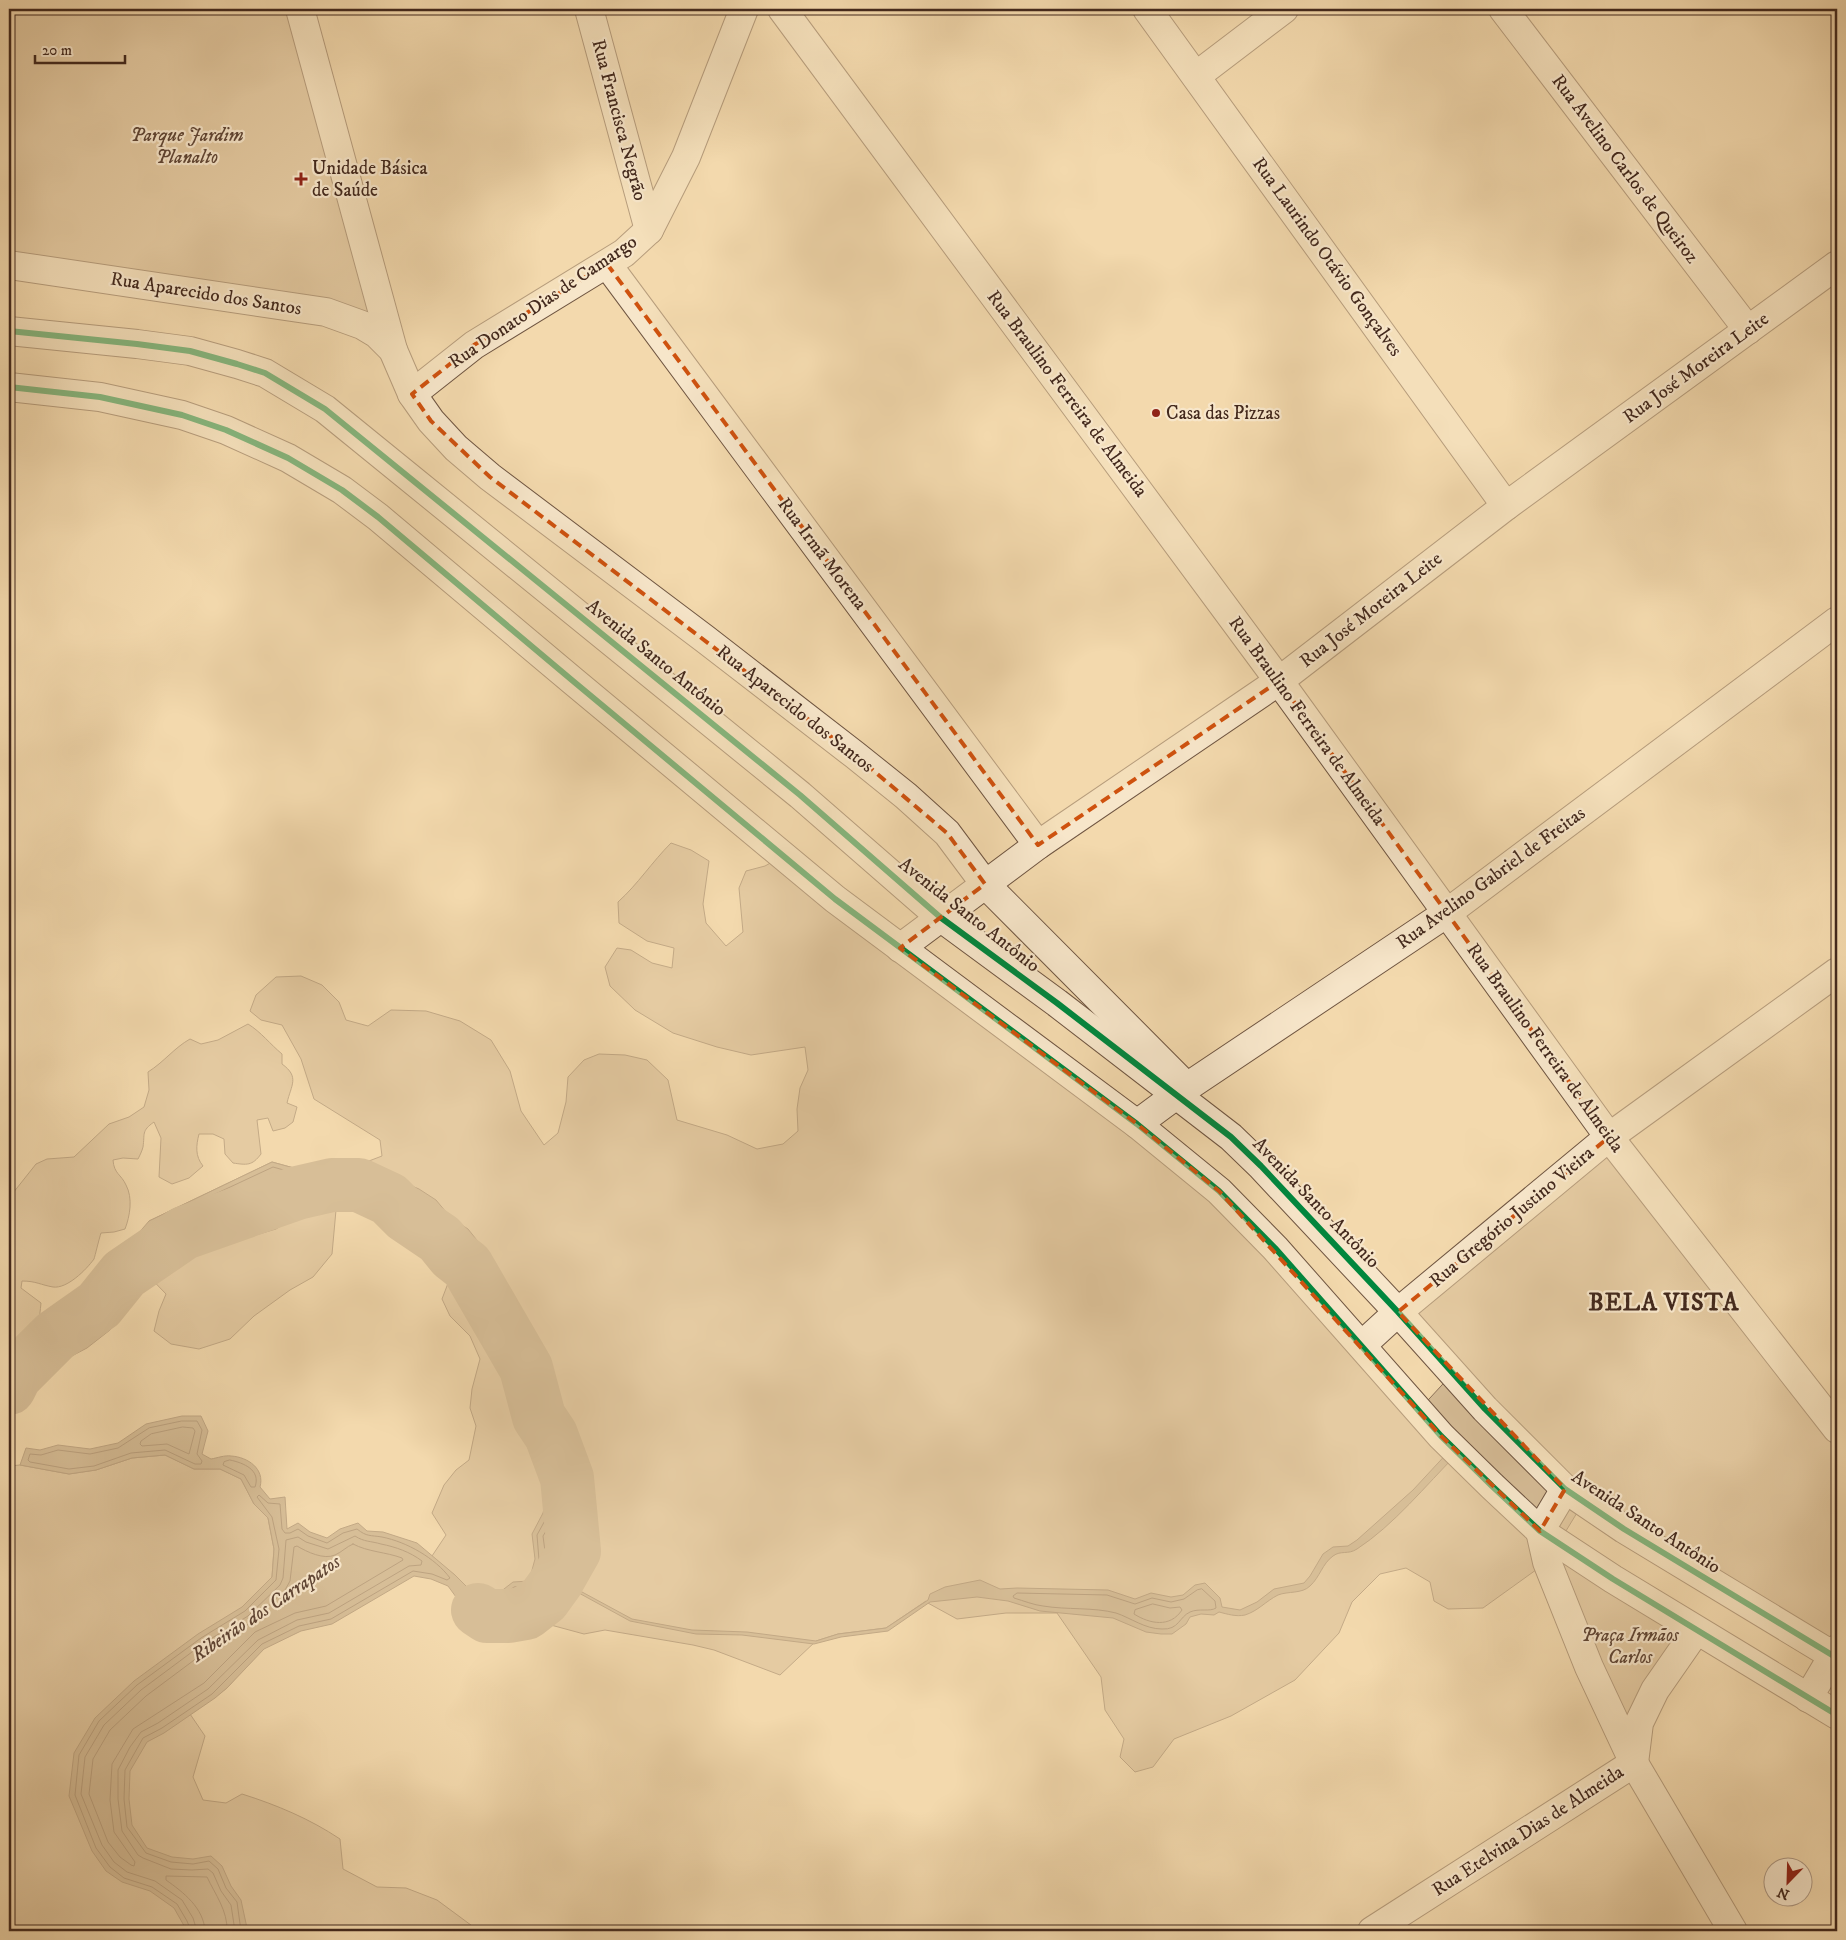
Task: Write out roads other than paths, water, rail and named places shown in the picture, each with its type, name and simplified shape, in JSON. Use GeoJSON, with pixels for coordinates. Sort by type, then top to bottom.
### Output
{"type":"FeatureCollection","features":[{"type":"Feature","properties":{"kind":"street","name":"Rua Aparecido dos Santos"},"geometry":{"type":"LineString","coordinates":[[300,9],[393,350],[412,394],[432,421],[456,448],[490,477],[705,639],[856,755],[906,796],[947,834],[985,884],[1182,1091]]}},
{"type":"Feature","properties":{"kind":"street","name":"Rua Francisca Negrão"},"geometry":{"type":"LineString","coordinates":[[589,9],[649,230]]}},
{"type":"Feature","properties":{"kind":"street","name":"Rua Donato Dias de Camargo"},"geometry":{"type":"LineString","coordinates":[[412,394],[474,345],[624,253],[649,230],[686,157],[744,9]]}},
{"type":"Feature","properties":{"kind":"street","name":"Rua Braulino Ferreira de Almeida"},"geometry":{"type":"LineString","coordinates":[[782,9],[1279,681],[1609,1137],[1837,1429]]}},
{"type":"Feature","properties":{"kind":"street","name":"Rua Laurindo Otávio Gonçalves"},"geometry":{"type":"LineString","coordinates":[[1147,9],[1506,506]]}},
{"type":"Feature","properties":{"kind":"street"},"geometry":{"type":"LineString","coordinates":[[1196,76],[1284,9]]}},
{"type":"Feature","properties":{"kind":"street","name":"Rua Avelino Carlos de Queiroz"},"geometry":{"type":"LineString","coordinates":[[1503,9],[1748,330]]}},
{"type":"Feature","properties":{"kind":"street","name":"Rua Irmã Morena"},"geometry":{"type":"LineString","coordinates":[[607,264],[1038,845]]}},
{"type":"Feature","properties":{"kind":"street","name":"Rua Aparecido dos Santos"},"geometry":{"type":"LineString","coordinates":[[9,265],[326,312],[362,325],[376,334],[393,350]]}},
{"type":"Feature","properties":{"kind":"street","name":"Rua José Moreira Leite"},"geometry":{"type":"LineString","coordinates":[[900,948],[1038,845],[1279,681],[1506,506],[1837,265]]}},
{"type":"Feature","properties":{"kind":"street","name":"Avenida Santo Antônio"},"geometry":{"type":"LineString","coordinates":[[9,331],[190,351],[265,373],[288,385],[325,409],[800,795],[940,917],[1182,1091],[1261,1166],[1398,1312],[1485,1409],[1565,1489],[1633,1534],[1836,1654]]}},
{"type":"Feature","properties":{"kind":"street"},"geometry":{"type":"LineString","coordinates":[[9,387],[100,397],[182,416],[226,430],[288,458],[342,490],[378,517],[572,682],[835,899],[1137,1124],[1219,1191],[1275,1248],[1446,1441],[1540,1531],[1696,1631],[1837,1715]]}},
{"type":"Feature","properties":{"kind":"street","name":"Rua Avelino Gabriel de Freitas"},"geometry":{"type":"LineString","coordinates":[[1137,1124],[1182,1091],[1447,913],[1837,621]]}},
{"type":"Feature","properties":{"kind":"street","name":"Rua Gregório Justino Vieira"},"geometry":{"type":"LineString","coordinates":[[1362,1344],[1609,1137],[1837,972]]}},
{"type":"Feature","properties":{"kind":"street"},"geometry":{"type":"LineString","coordinates":[[1565,1489],[1540,1531],[1547,1562],[1589,1668],[1634,1763],[1733,1931]]}},
{"type":"Feature","properties":{"kind":"street","name":"Rua Etelvina Dias de Almeida"},"geometry":{"type":"LineString","coordinates":[[1372,1931],[1634,1763],[1639,1723],[1655,1690],[1696,1631]]}},
{"type":"Feature","properties":{"kind":"street"},"geometry":{"type":"LineString","coordinates":[[1808,1698],[1836,1654]]}},
{"type":"Feature","properties":{"kind":"water"},"geometry":{"type":"Polygon","coordinates":[[[272,1162],[312,1173],[340,1172],[361,1164],[419,1189],[436,1200],[451,1218],[468,1229],[484,1249],[493,1270],[522,1316],[536,1353],[545,1386],[560,1411],[588,1478],[588,1492],[579,1503],[579,1520],[574,1551],[558,1579],[632,1619],[692,1630],[747,1632],[816,1641],[838,1634],[886,1628],[928,1600],[930,1594],[945,1587],[980,1580],[1000,1589],[1108,1590],[1135,1599],[1151,1593],[1171,1597],[1183,1595],[1195,1585],[1205,1583],[1220,1598],[1222,1607],[1240,1610],[1257,1602],[1274,1589],[1304,1583],[1323,1554],[1333,1547],[1348,1546],[1357,1540],[1413,1490],[1451,1449],[1457,1454],[1397,1517],[1371,1539],[1354,1551],[1339,1553],[1329,1559],[1307,1589],[1278,1595],[1245,1615],[1219,1612],[1214,1615],[1201,1614],[1190,1617],[1186,1624],[1172,1634],[1146,1632],[1113,1618],[1040,1611],[1008,1601],[977,1597],[930,1602],[888,1631],[841,1637],[814,1644],[742,1635],[696,1634],[630,1621],[557,1581],[544,1599],[517,1626],[490,1634],[475,1623],[448,1586],[431,1579],[414,1576],[332,1624],[301,1631],[264,1649],[215,1698],[164,1733],[147,1742],[130,1771],[129,1799],[132,1825],[147,1848],[172,1857],[193,1859],[211,1856],[222,1866],[231,1886],[241,1900],[247,1928],[245,1931],[187,1931],[174,1908],[150,1891],[122,1882],[106,1871],[92,1851],[69,1796],[74,1753],[95,1718],[134,1681],[198,1634],[242,1607],[272,1577],[274,1549],[268,1518],[254,1504],[241,1479],[220,1469],[194,1469],[165,1455],[132,1458],[96,1470],[69,1474],[20,1465],[26,1448],[40,1450],[58,1445],[90,1449],[118,1443],[146,1424],[182,1416],[201,1416],[208,1431],[202,1454],[211,1459],[226,1456],[237,1457],[254,1465],[260,1475],[260,1487],[270,1499],[285,1497],[287,1529],[298,1523],[310,1532],[327,1538],[340,1529],[358,1523],[367,1531],[383,1532],[417,1543],[473,1593],[495,1596],[513,1582],[529,1581],[535,1559],[532,1534],[543,1513],[547,1497],[543,1475],[539,1417],[526,1368],[467,1266],[453,1255],[440,1239],[406,1216],[389,1199],[359,1185],[315,1215],[291,1219],[276,1229],[259,1234],[232,1236],[208,1232],[184,1233],[124,1274],[115,1290],[123,1315],[110,1330],[87,1348],[66,1359],[27,1399],[9,1407],[9,1366],[60,1310],[112,1264],[149,1221],[272,1162]]]}},
{"type":"Feature","properties":{"kind":"waterway","name":"Ribeirão dos Carrapatos"},"geometry":{"type":"LineString","coordinates":[[9,1388],[15,1376],[55,1336],[99,1305],[124,1274],[184,1233],[297,1193],[332,1185],[359,1185],[389,1199],[406,1216],[440,1239],[453,1255],[467,1266],[526,1368],[539,1417],[551,1435],[567,1478],[574,1551],[557,1581],[544,1599],[526,1613],[509,1616],[487,1616],[478,1610]]}},
{"type":"Feature","properties":{"kind":"place","name":"Unidade Básica de Saúde"},"geometry":{"type":"Point","coordinates":[301,179]}},
{"type":"Feature","properties":{"kind":"place","name":"Casa das Pizzas"},"geometry":{"type":"Point","coordinates":[1156,413]}},
{"type":"Feature","properties":{"kind":"district","name":"BELA VISTA"},"geometry":{"type":"Point","coordinates":[1664,1303]}},
{"type":"Feature","properties":{"kind":"park label","name":"Parque Jardim Planalto"},"geometry":{"type":"Point","coordinates":[187,146]}},
{"type":"Feature","properties":{"kind":"park label","name":"Praça Irmãos Carlos"},"geometry":{"type":"Point","coordinates":[1630,1646]}}]}
